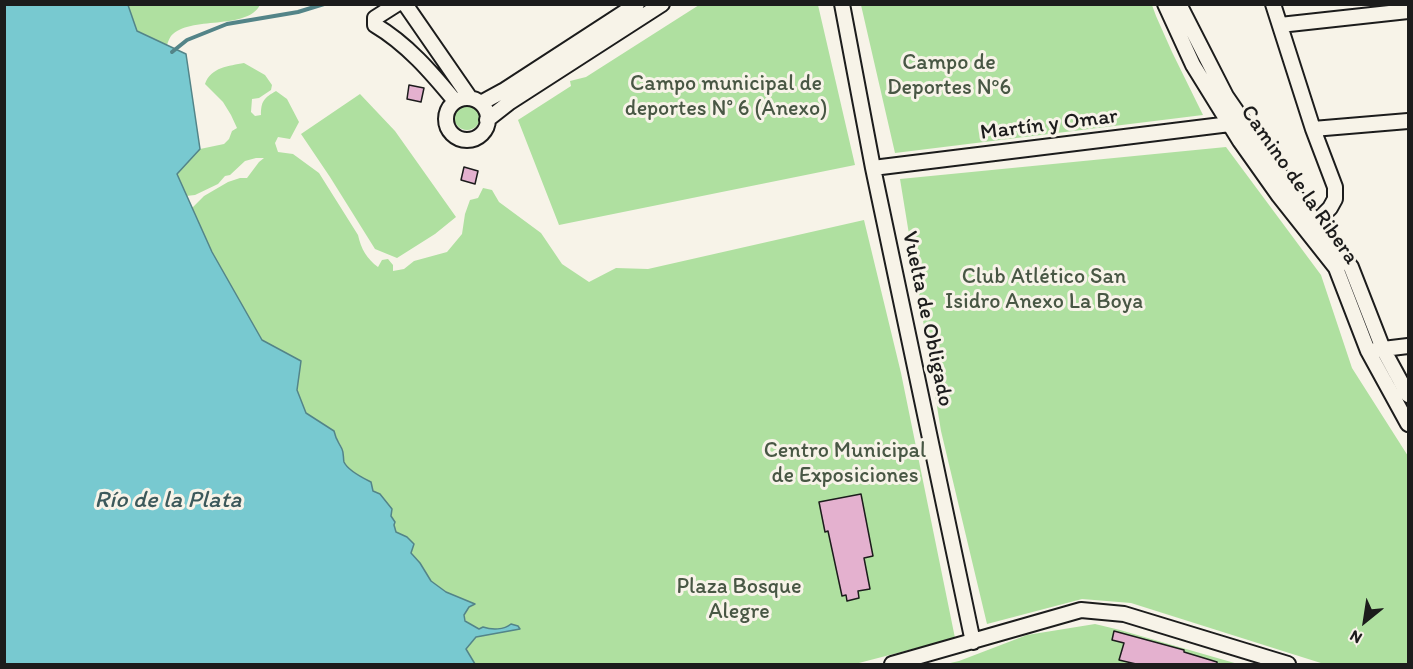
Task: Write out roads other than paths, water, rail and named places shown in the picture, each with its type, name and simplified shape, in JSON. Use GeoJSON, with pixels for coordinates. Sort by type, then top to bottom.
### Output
{"type":"FeatureCollection","features":[{"type":"Feature","properties":{"kind":"street"},"geometry":{"type":"LineString","coordinates":[[397,4],[375,18],[375,25],[393,36],[430,71],[455,101]]}},
{"type":"Feature","properties":{"kind":"street"},"geometry":{"type":"LineString","coordinates":[[405,4],[476,101],[485,110],[487,126],[475,138],[466,139],[451,132],[446,121],[448,110],[455,101],[466,98],[476,101],[504,91],[637,4]]}},
{"type":"Feature","properties":{"kind":"street"},"geometry":{"type":"LineString","coordinates":[[488,120],[510,102],[662,4]]}},
{"type":"Feature","properties":{"kind":"street","name":"Vuelta de Obligado"},"geometry":{"type":"LineString","coordinates":[[842,4],[873,168],[973,642]]}},
{"type":"Feature","properties":{"kind":"street","name":"Camino de la Ribera"},"geometry":{"type":"LineString","coordinates":[[1165,4],[1193,65],[1230,124],[1279,196],[1336,268],[1368,351],[1408,424]]}},
{"type":"Feature","properties":{"kind":"street","name":"Camino de la Ribera"},"geometry":{"type":"LineString","coordinates":[[1179,4],[1226,96],[1288,186],[1351,267],[1383,349],[1408,395]]}},
{"type":"Feature","properties":{"kind":"street","name":"Camino de la Ribera"},"geometry":{"type":"LineString","coordinates":[[1273,4],[1313,129],[1335,188],[1335,199],[1317,222]]}},
{"type":"Feature","properties":{"kind":"street"},"geometry":{"type":"LineString","coordinates":[[1280,25],[1408,11]]}},
{"type":"Feature","properties":{"kind":"street"},"geometry":{"type":"LineString","coordinates":[[1313,129],[1408,121]]}},
{"type":"Feature","properties":{"kind":"street","name":"Martín y Omar"},"geometry":{"type":"LineString","coordinates":[[873,168],[1230,124]]}},
{"type":"Feature","properties":{"kind":"street"},"geometry":{"type":"LineString","coordinates":[[1368,351],[1408,346]]}},
{"type":"Feature","properties":{"kind":"street"},"geometry":{"type":"LineString","coordinates":[[892,664],[1081,610],[1124,614],[1288,664]]}},
{"type":"Feature","properties":{"kind":"water","name":"Río de la Plata"},"geometry":{"type":"Polygon","coordinates":[[[4,5],[128,5],[137,31],[186,54],[200,149],[177,174],[212,252],[262,340],[301,361],[297,390],[306,413],[334,431],[343,451],[344,462],[356,474],[371,482],[373,491],[380,494],[392,509],[391,516],[395,522],[396,532],[407,537],[414,544],[411,553],[431,581],[446,592],[475,604],[469,607],[464,615],[465,621],[479,629],[483,627],[501,628],[511,624],[520,629],[476,637],[466,649],[475,664],[5,664],[4,5]]]}},
{"type":"Feature","properties":{"kind":"waterway"},"geometry":{"type":"LineString","coordinates":[[172,52],[187,40],[227,24],[298,12],[324,4]]}},
{"type":"Feature","properties":{"kind":"park label","name":"Campo de Deportes Nº6"},"geometry":{"type":"Point","coordinates":[949,76]}},
{"type":"Feature","properties":{"kind":"park label","name":"Campo municipal de deportes N° 6 (Anexo)"},"geometry":{"type":"Point","coordinates":[726,96]}},
{"type":"Feature","properties":{"kind":"park label","name":"Club Atlético San Isidro Anexo La Boya"},"geometry":{"type":"Point","coordinates":[1044,290]}},
{"type":"Feature","properties":{"kind":"park label","name":"Centro Municipal de Exposiciones"},"geometry":{"type":"Point","coordinates":[845,464]}},
{"type":"Feature","properties":{"kind":"park label","name":"Plaza Bosque Alegre"},"geometry":{"type":"Point","coordinates":[739,600]}}]}
